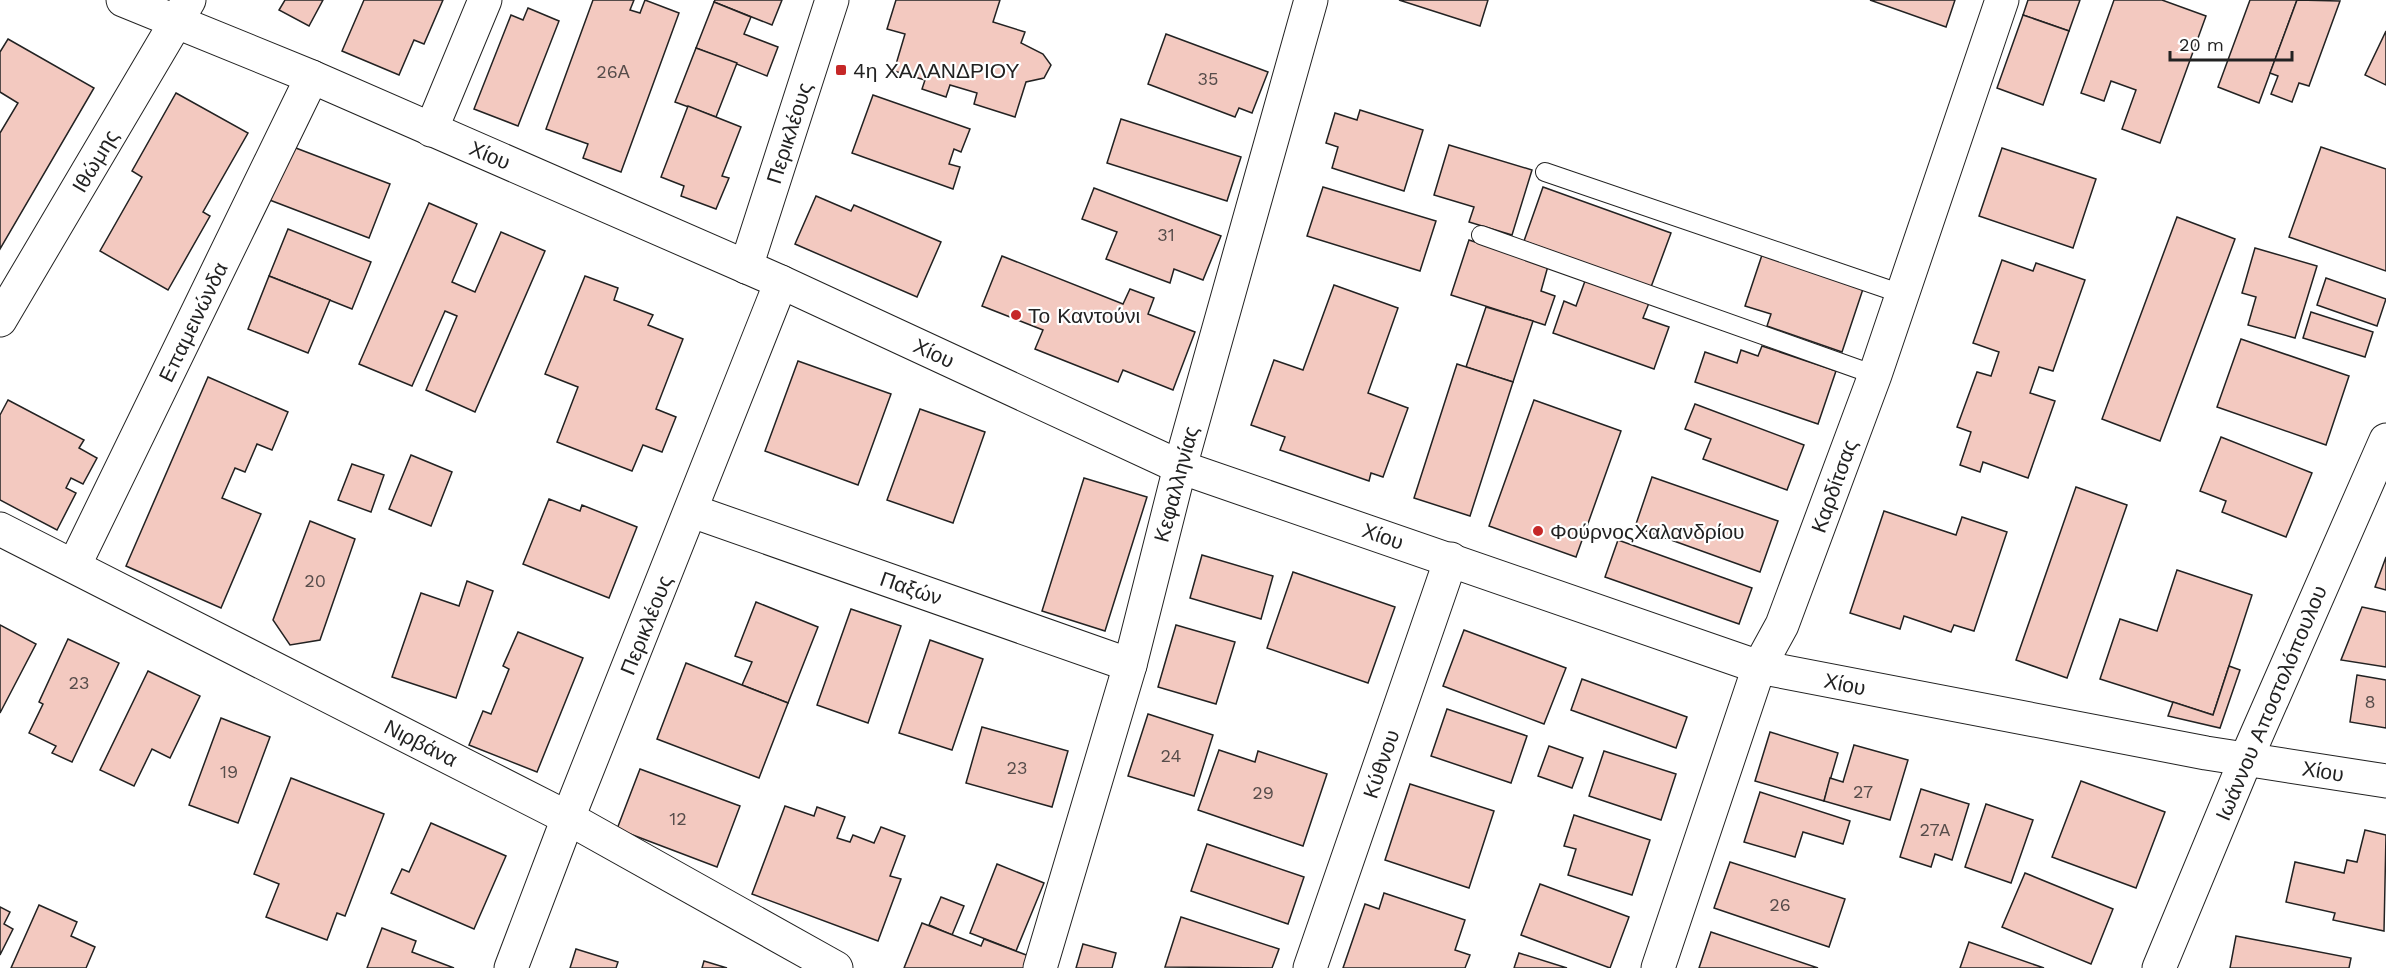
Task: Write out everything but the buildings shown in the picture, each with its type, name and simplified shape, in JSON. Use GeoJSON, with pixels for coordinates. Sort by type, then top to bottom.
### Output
{"type":"FeatureCollection","features":[{"type":"Feature","properties":{"kind":"street","name":"Χίου"},"geometry":{"type":"LineString","coordinates":[[123,0],[184,11],[312,77],[781,282],[1180,467],[1451,559],[1759,668],[2246,759],[2386,781]]}},
{"type":"Feature","properties":{"kind":"street"},"geometry":{"type":"LineString","coordinates":[[431,130],[484,0]]}},
{"type":"Feature","properties":{"kind":"street","name":"Περικλέους"},"geometry":{"type":"LineString","coordinates":[[746,267],[832,0]]}},
{"type":"Feature","properties":{"kind":"street","name":"Κεφαλληνίας"},"geometry":{"type":"LineString","coordinates":[[1040,968],[1130,665],[1180,467],[1311,0]]}},
{"type":"Feature","properties":{"kind":"street","name":"Καρδίτσας"},"geometry":{"type":"LineString","coordinates":[[1658,968],[1759,668],[1782,625],[1875,375],[2002,0]]}},
{"type":"Feature","properties":{"kind":"street","name":"Ιθώμης"},"geometry":{"type":"LineString","coordinates":[[0,320],[184,11]]}},
{"type":"Feature","properties":{"kind":"street","name":"Επαμεινώνδα"},"geometry":{"type":"LineString","coordinates":[[74,566],[312,77]]}},
{"type":"Feature","properties":{"kind":"street","name":"Περικλέους"},"geometry":{"type":"LineString","coordinates":[[511,968],[568,818],[692,511],[781,282]]}},
{"type":"Feature","properties":{"kind":"street","name":"Ιωάννου Αποστολόπουλου"},"geometry":{"type":"LineString","coordinates":[[2159,968],[2246,759],[2386,440]]}},
{"type":"Feature","properties":{"kind":"street","name":"Παξών"},"geometry":{"type":"LineString","coordinates":[[692,511],[1130,665]]}},
{"type":"Feature","properties":{"kind":"street","name":"Νιρβάνα"},"geometry":{"type":"LineString","coordinates":[[0,530],[568,818],[836,968]]}},
{"type":"Feature","properties":{"kind":"street","name":"Κύθνου"},"geometry":{"type":"LineString","coordinates":[[1310,968],[1451,559]]}},
{"type":"Feature","properties":{"kind":"lane"},"geometry":{"type":"LineString","coordinates":[[1545,172],[1902,294]]}},
{"type":"Feature","properties":{"kind":"lane"},"geometry":{"type":"LineString","coordinates":[[1481,235],[1875,375]]}},
{"type":"Feature","properties":{"kind":"place","name":"4η ΧΑΛΑΝΔΡΙΟΥ"},"geometry":{"type":"Point","coordinates":[841,70]}},
{"type":"Feature","properties":{"kind":"place","name":"Το Καντούνι"},"geometry":{"type":"Point","coordinates":[1016,315]}},
{"type":"Feature","properties":{"kind":"place","name":"ΦούρνοςΧαλανδρίου"},"geometry":{"type":"Point","coordinates":[1538,531]}}]}
